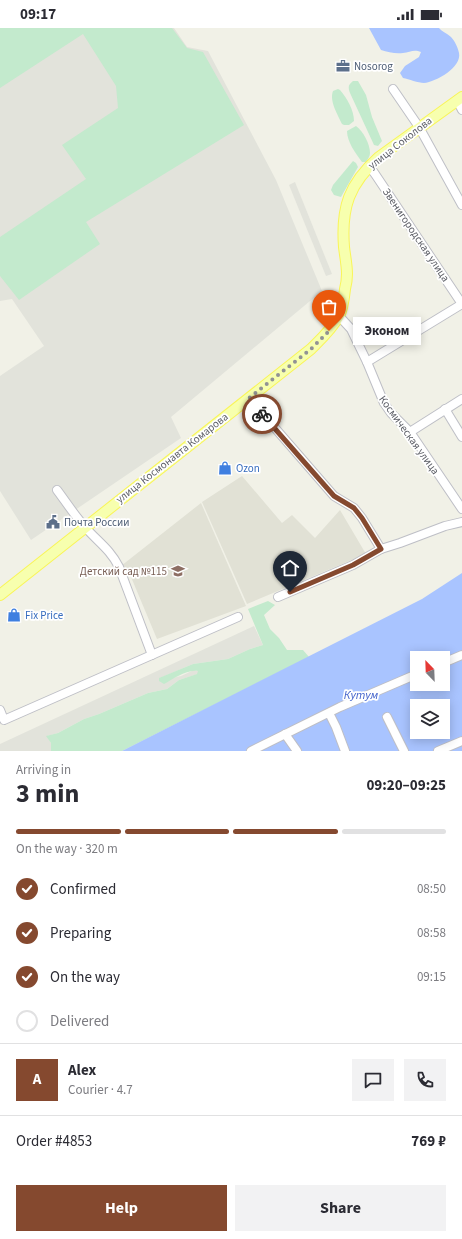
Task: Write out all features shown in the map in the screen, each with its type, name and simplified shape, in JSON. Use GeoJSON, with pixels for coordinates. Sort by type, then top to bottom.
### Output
{"type":"FeatureCollection","features":[{"type":"Feature","properties":{"kind":"main road","name":"улица Соколова"},"geometry":{"type":"LineString","coordinates":[[339,316],[344,298],[347,274],[343,224],[346,204],[351,192],[368,166],[419,127],[460,99]]}},
{"type":"Feature","properties":{"kind":"main road","name":"улица Космонавта Комарова"},"geometry":{"type":"LineString","coordinates":[[0,595],[311,349],[329,331],[339,316]]}},
{"type":"Feature","properties":{"kind":"street"},"geometry":{"type":"LineString","coordinates":[[393,89],[419,127],[462,205]]}},
{"type":"Feature","properties":{"kind":"street"},"geometry":{"type":"LineString","coordinates":[[460,99],[462,110]]}},
{"type":"Feature","properties":{"kind":"street","name":"Звенигородская улица"},"geometry":{"type":"LineString","coordinates":[[368,166],[375,174],[462,304]]}},
{"type":"Feature","properties":{"kind":"street"},"geometry":{"type":"LineString","coordinates":[[367,362],[462,304]]}},
{"type":"Feature","properties":{"kind":"street","name":"Космическая улица"},"geometry":{"type":"LineString","coordinates":[[339,316],[351,329],[367,362],[384,404],[410,432],[462,509]]}},
{"type":"Feature","properties":{"kind":"street"},"geometry":{"type":"LineString","coordinates":[[249,398],[334,496],[354,508],[381,549]]}},
{"type":"Feature","properties":{"kind":"street"},"geometry":{"type":"LineString","coordinates":[[410,432],[462,399]]}},
{"type":"Feature","properties":{"kind":"street"},"geometry":{"type":"LineString","coordinates":[[445,409],[462,437]]}},
{"type":"Feature","properties":{"kind":"street"},"geometry":{"type":"LineString","coordinates":[[57,490],[85,528],[114,557],[152,655]]}},
{"type":"Feature","properties":{"kind":"street"},"geometry":{"type":"LineString","coordinates":[[278,597],[353,565],[381,549],[439,528],[462,522]]}},
{"type":"Feature","properties":{"kind":"street"},"geometry":{"type":"LineString","coordinates":[[0,710],[2,721],[238,617]]}},
{"type":"Feature","properties":{"kind":"street"},"geometry":{"type":"LineString","coordinates":[[450,660],[462,655]]}},
{"type":"Feature","properties":{"kind":"street"},"geometry":{"type":"LineString","coordinates":[[251,751],[329,713],[410,677]]}},
{"type":"Feature","properties":{"kind":"street"},"geometry":{"type":"LineString","coordinates":[[329,713],[345,751]]}},
{"type":"Feature","properties":{"kind":"street"},"geometry":{"type":"LineString","coordinates":[[387,717],[404,751]]}},
{"type":"Feature","properties":{"kind":"street"},"geometry":{"type":"LineString","coordinates":[[284,734],[297,751]]}},
{"type":"Feature","properties":{"kind":"street"},"geometry":{"type":"LineString","coordinates":[[438,751],[458,746]]}},
{"type":"Feature","properties":{"kind":"shaded area"},"geometry":{"type":"Polygon","coordinates":[[[0,28],[174,28],[187,47],[208,51],[276,180],[322,291],[171,417],[181,438],[31,540],[0,491],[0,376],[44,346],[12,299],[0,301],[0,28]]]}},
{"type":"Feature","properties":{"kind":"shaded area"},"geometry":{"type":"Polygon","coordinates":[[[295,182],[332,274],[326,276],[289,185],[295,182]]]}},
{"type":"Feature","properties":{"kind":"shaded area"},"geometry":{"type":"Polygon","coordinates":[[[242,476],[282,523],[292,515],[315,538],[340,510],[366,554],[247,604],[202,502],[242,476]]]}},
{"type":"Feature","properties":{"kind":"shaded area","name":"Детский сад №115"},"geometry":{"type":"Polygon","coordinates":[[[201,503],[246,606],[157,639],[131,577],[121,566],[201,503]]]}},
{"type":"Feature","properties":{"kind":"shaded area"},"geometry":{"type":"Polygon","coordinates":[[[254,626],[263,645],[228,659],[193,664],[160,678],[159,681],[181,676],[194,670],[198,671],[198,674],[179,680],[167,689],[148,693],[84,719],[58,733],[47,736],[51,743],[51,751],[0,751],[0,744],[254,626]]]}},
{"type":"Feature","properties":{"kind":"green space"},"geometry":{"type":"Polygon","coordinates":[[[0,28],[172,28],[187,48],[203,52],[244,125],[86,222],[100,244],[19,300],[0,276],[0,237],[86,179],[62,145],[118,108],[116,86],[83,34],[0,88],[0,28]]]}},
{"type":"Feature","properties":{"kind":"green space"},"geometry":{"type":"Polygon","coordinates":[[[353,81],[358,81],[366,95],[372,117],[382,141],[378,146],[374,145],[350,93],[349,86],[353,81]]]}},
{"type":"Feature","properties":{"kind":"green space"},"geometry":{"type":"Polygon","coordinates":[[[338,89],[348,100],[353,113],[354,121],[349,125],[342,124],[333,103],[333,91],[338,89]]]}},
{"type":"Feature","properties":{"kind":"green space"},"geometry":{"type":"Polygon","coordinates":[[[356,126],[364,134],[370,149],[369,158],[366,162],[362,162],[352,148],[348,139],[347,131],[356,126]]]}},
{"type":"Feature","properties":{"kind":"green space"},"geometry":{"type":"Polygon","coordinates":[[[353,161],[358,167],[341,197],[334,195],[331,190],[333,185],[353,161]]]}},
{"type":"Feature","properties":{"kind":"green space"},"geometry":{"type":"Polygon","coordinates":[[[268,601],[275,605],[264,615],[270,629],[279,638],[287,650],[303,650],[309,657],[122,751],[51,751],[51,743],[46,736],[58,733],[84,719],[148,693],[167,689],[179,680],[197,674],[198,671],[189,671],[164,684],[159,681],[159,678],[193,664],[228,659],[263,645],[248,609],[268,601]]]}},
{"type":"Feature","properties":{"kind":"water"},"geometry":{"type":"Polygon","coordinates":[[[369,28],[439,28],[454,40],[459,51],[459,58],[447,73],[435,80],[422,83],[403,78],[400,73],[405,66],[419,57],[421,52],[414,51],[397,53],[381,50],[369,28]]]}},
{"type":"Feature","properties":{"kind":"water","name":"Кутум"},"geometry":{"type":"Polygon","coordinates":[[[462,573],[462,751],[122,751],[422,599],[462,573]]]}},
{"type":"Feature","properties":{"kind":"way so far"},"geometry":{"type":"LineString","coordinates":[[262,414],[249,398],[311,349],[329,331]]}},
{"type":"Feature","properties":{"kind":"place","name":"Nosorog"},"geometry":{"type":"Point","coordinates":[343,66]}},
{"type":"Feature","properties":{"kind":"place","name":"Эконом"},"geometry":{"type":"Point","coordinates":[329,331]}},
{"type":"Feature","properties":{"kind":"place","name":"Ozon"},"geometry":{"type":"Point","coordinates":[225,468]}},
{"type":"Feature","properties":{"kind":"place","name":"Почта России"},"geometry":{"type":"Point","coordinates":[53,522]}},
{"type":"Feature","properties":{"kind":"place","name":"Детский сад №115"},"geometry":{"type":"Point","coordinates":[178,571]}},
{"type":"Feature","properties":{"kind":"place","name":"Fix Price"},"geometry":{"type":"Point","coordinates":[14,615]}},
{"type":"Feature","properties":{"kind":"route"},"geometry":{"type":"LineString","coordinates":[[262,414],[334,496],[354,508],[381,549],[353,565],[290,592]]}}]}
